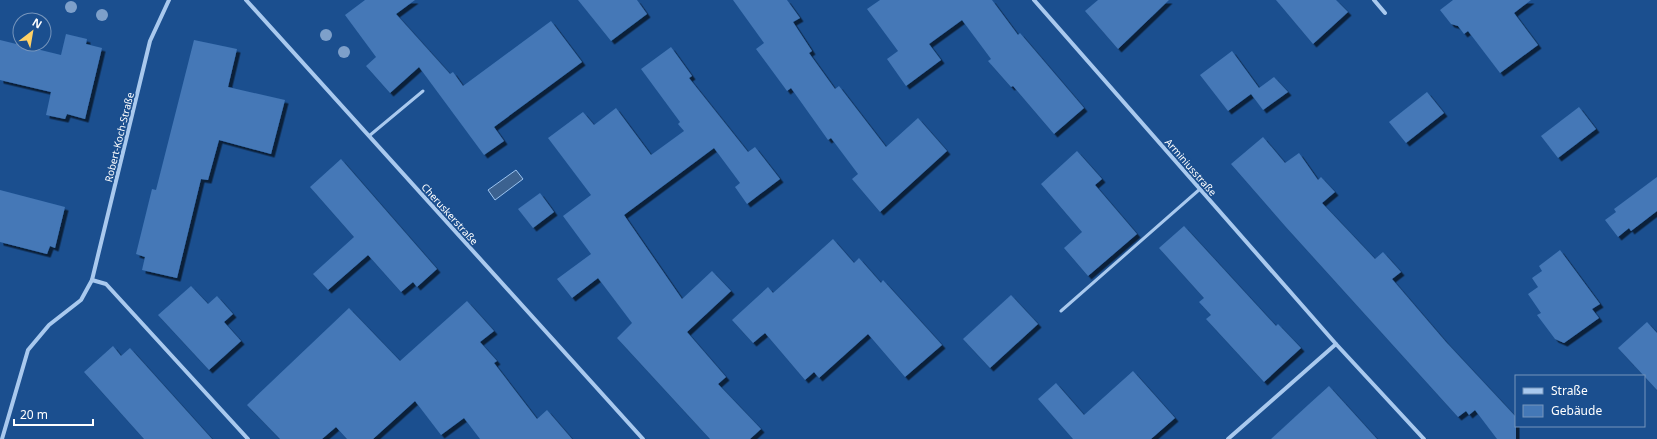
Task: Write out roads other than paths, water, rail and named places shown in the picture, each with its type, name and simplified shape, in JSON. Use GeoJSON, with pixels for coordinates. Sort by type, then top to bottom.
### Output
{"type":"FeatureCollection","features":[{"type":"Feature","properties":{"kind":"street","name":"Robert-Koch-Straße"},"geometry":{"type":"LineString","coordinates":[[2,439],[28,350],[48,325],[81,300],[92,280],[150,41],[169,0]]}},
{"type":"Feature","properties":{"kind":"street","name":"Cheruskerstraße"},"geometry":{"type":"LineString","coordinates":[[246,0],[643,439]]}},
{"type":"Feature","properties":{"kind":"street","name":"Arminiusstraße"},"geometry":{"type":"LineString","coordinates":[[1034,0],[1336,344],[1424,439]]}},
{"type":"Feature","properties":{"kind":"street"},"geometry":{"type":"LineString","coordinates":[[1374,0],[1385,14]]}},
{"type":"Feature","properties":{"kind":"street"},"geometry":{"type":"LineString","coordinates":[[92,280],[106,284],[248,439]]}},
{"type":"Feature","properties":{"kind":"street"},"geometry":{"type":"LineString","coordinates":[[1228,439],[1336,344]]}},
{"type":"Feature","properties":{"kind":"lane"},"geometry":{"type":"LineString","coordinates":[[369,136],[423,91]]}},
{"type":"Feature","properties":{"kind":"lane"},"geometry":{"type":"LineString","coordinates":[[1061,311],[1200,189]]}},
{"type":"Feature","properties":{"kind":"water"},"geometry":{"type":"Polygon","coordinates":[[[516,170],[523,179],[495,200],[488,190],[516,170]]]}}]}
